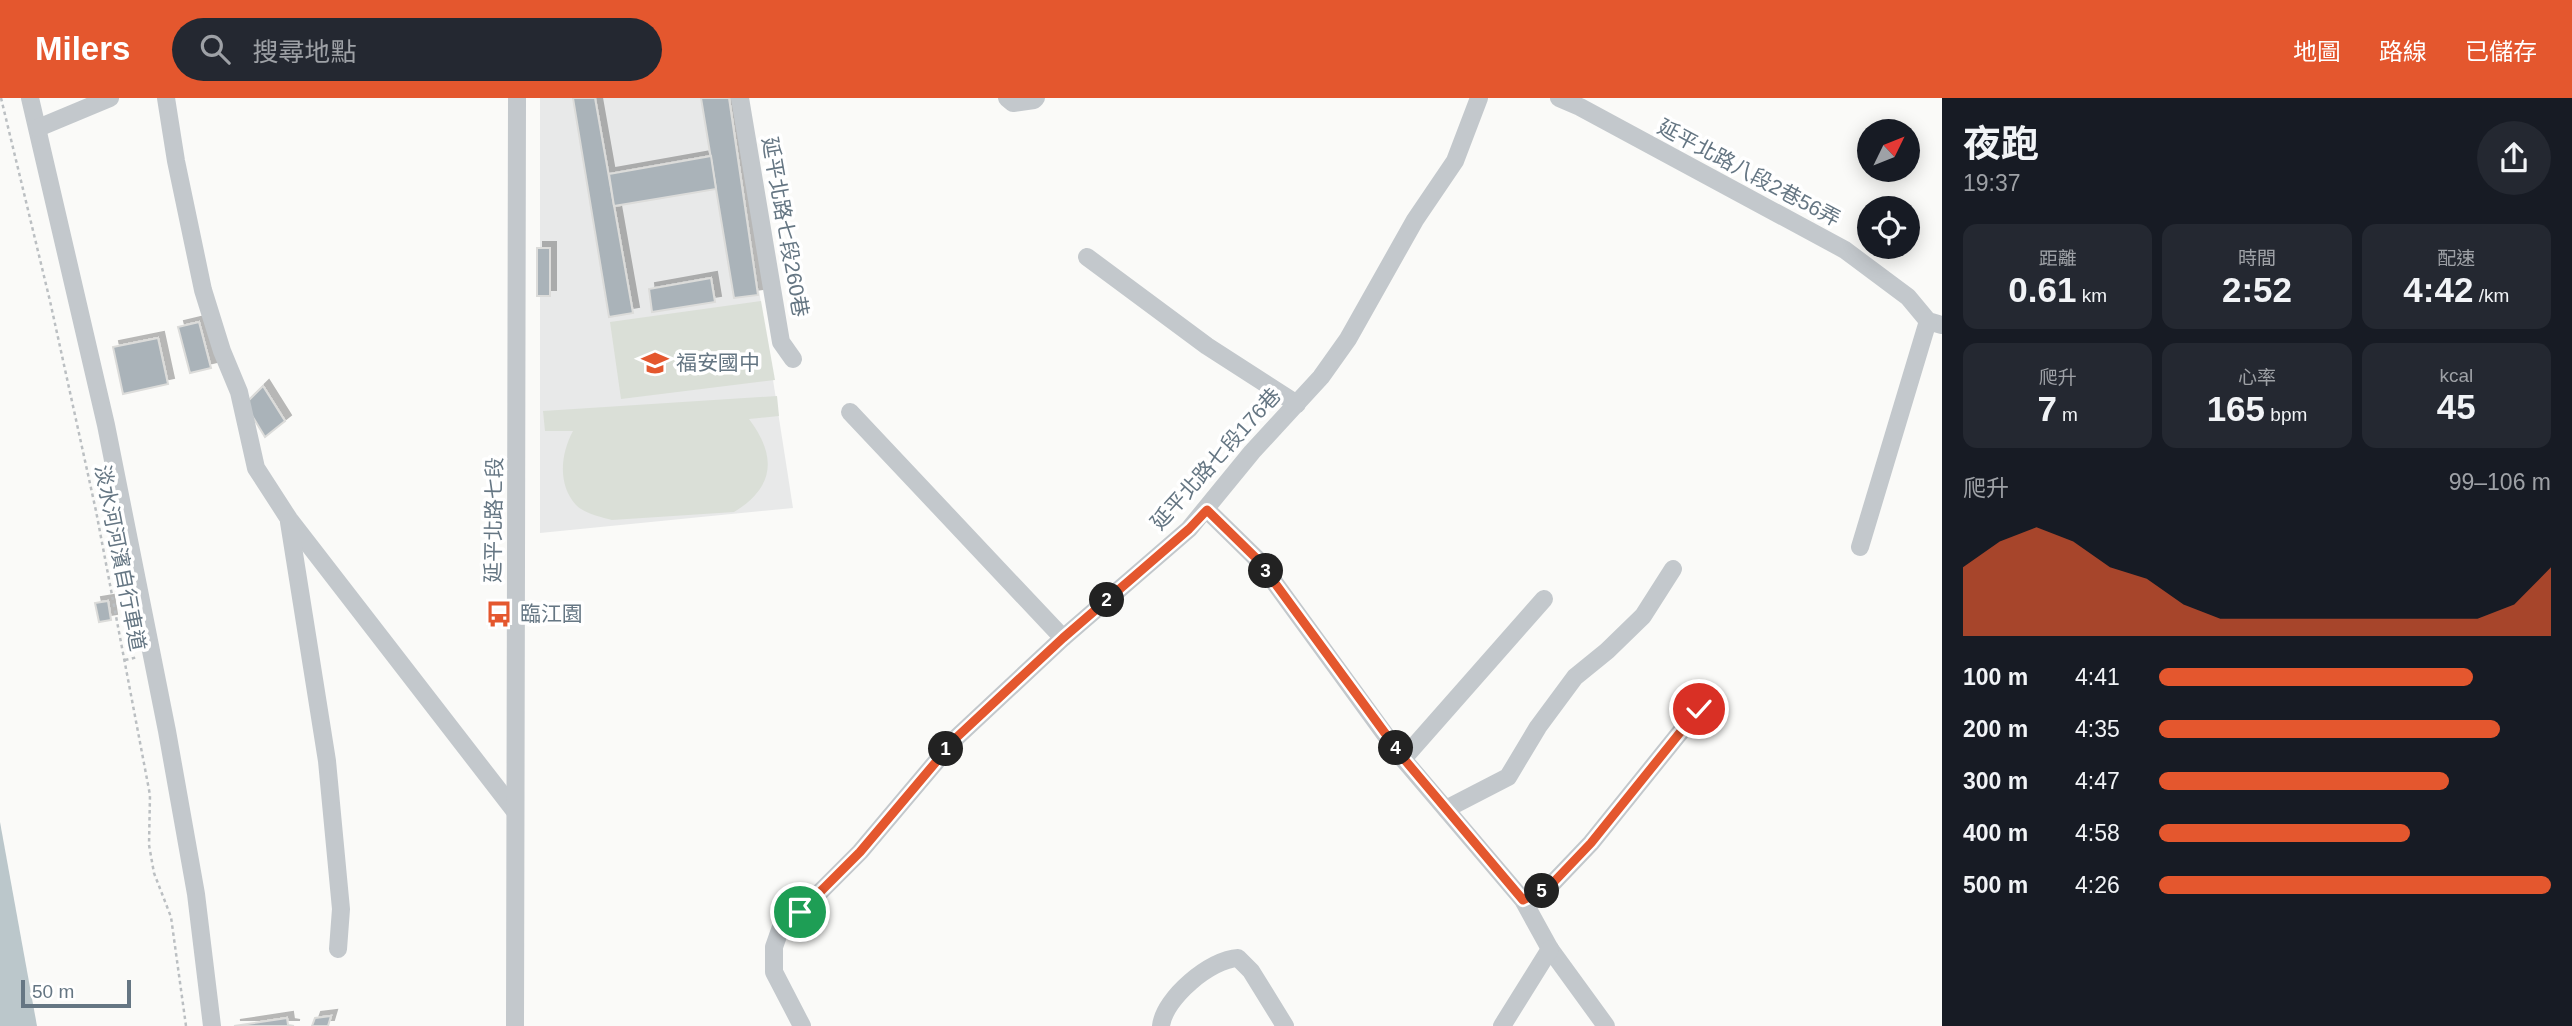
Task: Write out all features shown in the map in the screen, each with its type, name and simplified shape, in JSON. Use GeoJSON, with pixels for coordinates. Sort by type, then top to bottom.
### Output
{"type":"FeatureCollection","features":[{"type":"Feature","properties":{"kind":"street"},"geometry":{"type":"LineString","coordinates":[[30,98],[106,425],[164,719],[196,894],[212,1026]]}},
{"type":"Feature","properties":{"kind":"street"},"geometry":{"type":"LineString","coordinates":[[38,128],[110,98]]}},
{"type":"Feature","properties":{"kind":"street"},"geometry":{"type":"LineString","coordinates":[[166,98],[176,161],[203,289],[222,351],[239,392],[256,468],[289,519],[514,810]]}},
{"type":"Feature","properties":{"kind":"street","name":"延平北路七段"},"geometry":{"type":"LineString","coordinates":[[515,1026],[517,98]]}},
{"type":"Feature","properties":{"kind":"street","name":"延平北路七段260巷"},"geometry":{"type":"LineString","coordinates":[[740,98],[781,342],[793,359]]}},
{"type":"Feature","properties":{"kind":"street"},"geometry":{"type":"LineString","coordinates":[[1007,98],[1013,103],[1036,98]]}},
{"type":"Feature","properties":{"kind":"street","name":"延平北路七段176巷"},"geometry":{"type":"LineString","coordinates":[[803,1026],[775,972],[774,947],[781,927],[800,912],[860,852],[957,737],[1063,638],[1189,529],[1252,452],[1297,404],[1348,339],[1415,220],[1455,161],[1479,98]]}},
{"type":"Feature","properties":{"kind":"street","name":"延平北路八段2巷56弄"},"geometry":{"type":"LineString","coordinates":[[1559,98],[1845,250],[1908,297],[1935,323]]}},
{"type":"Feature","properties":{"kind":"street"},"geometry":{"type":"LineString","coordinates":[[1087,257],[1207,346],[1297,404]]}},
{"type":"Feature","properties":{"kind":"street"},"geometry":{"type":"LineString","coordinates":[[1860,547],[1935,323]]}},
{"type":"Feature","properties":{"kind":"street"},"geometry":{"type":"LineString","coordinates":[[850,412],[1063,638]]}},
{"type":"Feature","properties":{"kind":"street"},"geometry":{"type":"LineString","coordinates":[[1207,510],[1258,560],[1404,759],[1523,900],[1550,949],[1606,1026]]}},
{"type":"Feature","properties":{"kind":"street"},"geometry":{"type":"LineString","coordinates":[[289,519],[327,761],[341,909],[338,949]]}},
{"type":"Feature","properties":{"kind":"street"},"geometry":{"type":"LineString","coordinates":[[1446,809],[1508,777],[1538,727],[1575,677],[1643,616],[1673,569]]}},
{"type":"Feature","properties":{"kind":"street"},"geometry":{"type":"LineString","coordinates":[[1404,759],[1544,599]]}},
{"type":"Feature","properties":{"kind":"street"},"geometry":{"type":"LineString","coordinates":[[1523,900],[1549,887],[1591,843],[1699,709]]}},
{"type":"Feature","properties":{"kind":"street"},"geometry":{"type":"LineString","coordinates":[[1502,1026],[1550,949]]}},
{"type":"Feature","properties":{"kind":"street"},"geometry":{"type":"LineString","coordinates":[[1161,1026],[1168,1004],[1179,992],[1218,964],[1238,958],[1251,971],[1285,1026]]}},
{"type":"Feature","properties":{"kind":"path","name":"淡水河河濱自行車道"},"geometry":{"type":"LineString","coordinates":[[1,98],[50,301],[96,511],[150,795],[149,845],[154,873],[171,917],[186,1026]]}},
{"type":"Feature","properties":{"kind":"shaded area","name":"福安國中"},"geometry":{"type":"Polygon","coordinates":[[[540,98],[729,98],[793,508],[540,533],[540,98]]]}},
{"type":"Feature","properties":{"kind":"shaded area"},"geometry":{"type":"Polygon","coordinates":[[[761,301],[775,380],[621,399],[610,322],[761,301]]]}},
{"type":"Feature","properties":{"kind":"shaded area"},"geometry":{"type":"Polygon","coordinates":[[[777,396],[779,416],[749,419],[764,446],[767,470],[758,492],[734,512],[612,520],[588,513],[570,497],[564,478],[564,459],[573,431],[545,431],[543,411],[777,396]]]}},
{"type":"Feature","properties":{"kind":"shaded area"},"geometry":{"type":"Polygon","coordinates":[[[0,822],[37,1026],[0,1026],[0,822]]]}},
{"type":"Feature","properties":{"kind":"building"},"geometry":{"type":"Polygon","coordinates":[[[573,98],[595,98],[633,313],[609,317],[573,98]]]}},
{"type":"Feature","properties":{"kind":"building"},"geometry":{"type":"Polygon","coordinates":[[[701,98],[729,98],[758,295],[734,298],[701,98]]]}},
{"type":"Feature","properties":{"kind":"building"},"geometry":{"type":"Polygon","coordinates":[[[711,156],[716,189],[614,206],[609,174],[711,156]]]}},
{"type":"Feature","properties":{"kind":"building"},"geometry":{"type":"Polygon","coordinates":[[[537,248],[550,248],[550,296],[537,296],[537,248]]]}},
{"type":"Feature","properties":{"kind":"building"},"geometry":{"type":"Polygon","coordinates":[[[711,278],[715,302],[652,312],[649,289],[711,278]]]}},
{"type":"Feature","properties":{"kind":"building"},"geometry":{"type":"Polygon","coordinates":[[[199,322],[211,368],[190,373],[178,327],[199,322]]]}},
{"type":"Feature","properties":{"kind":"building"},"geometry":{"type":"Polygon","coordinates":[[[158,338],[168,384],[123,394],[113,347],[158,338]]]}},
{"type":"Feature","properties":{"kind":"building"},"geometry":{"type":"Polygon","coordinates":[[[263,386],[285,421],[265,437],[245,404],[263,386]]]}},
{"type":"Feature","properties":{"kind":"building"},"geometry":{"type":"Polygon","coordinates":[[[108,601],[111,620],[99,622],[95,603],[108,601]]]}},
{"type":"Feature","properties":{"kind":"building"},"geometry":{"type":"Polygon","coordinates":[[[331,1016],[328,1026],[312,1026],[315,1018],[331,1016]]]}},
{"type":"Feature","properties":{"kind":"building"},"geometry":{"type":"Polygon","coordinates":[[[287,1018],[288,1025],[294,1026],[234,1026],[287,1018]]]}},
{"type":"Feature","properties":{"kind":"place","name":"福安國中"},"geometry":{"type":"Point","coordinates":[655,363]}},
{"type":"Feature","properties":{"kind":"place","name":"臨江園"},"geometry":{"type":"Point","coordinates":[499,614]}},
{"type":"Feature","properties":{"kind":"route"},"geometry":{"type":"LineString","coordinates":[[800,912],[860,852],[957,737],[1207,510],[1258,560],[1404,759],[1523,900],[1549,887],[1591,843],[1699,709]]}}]}
